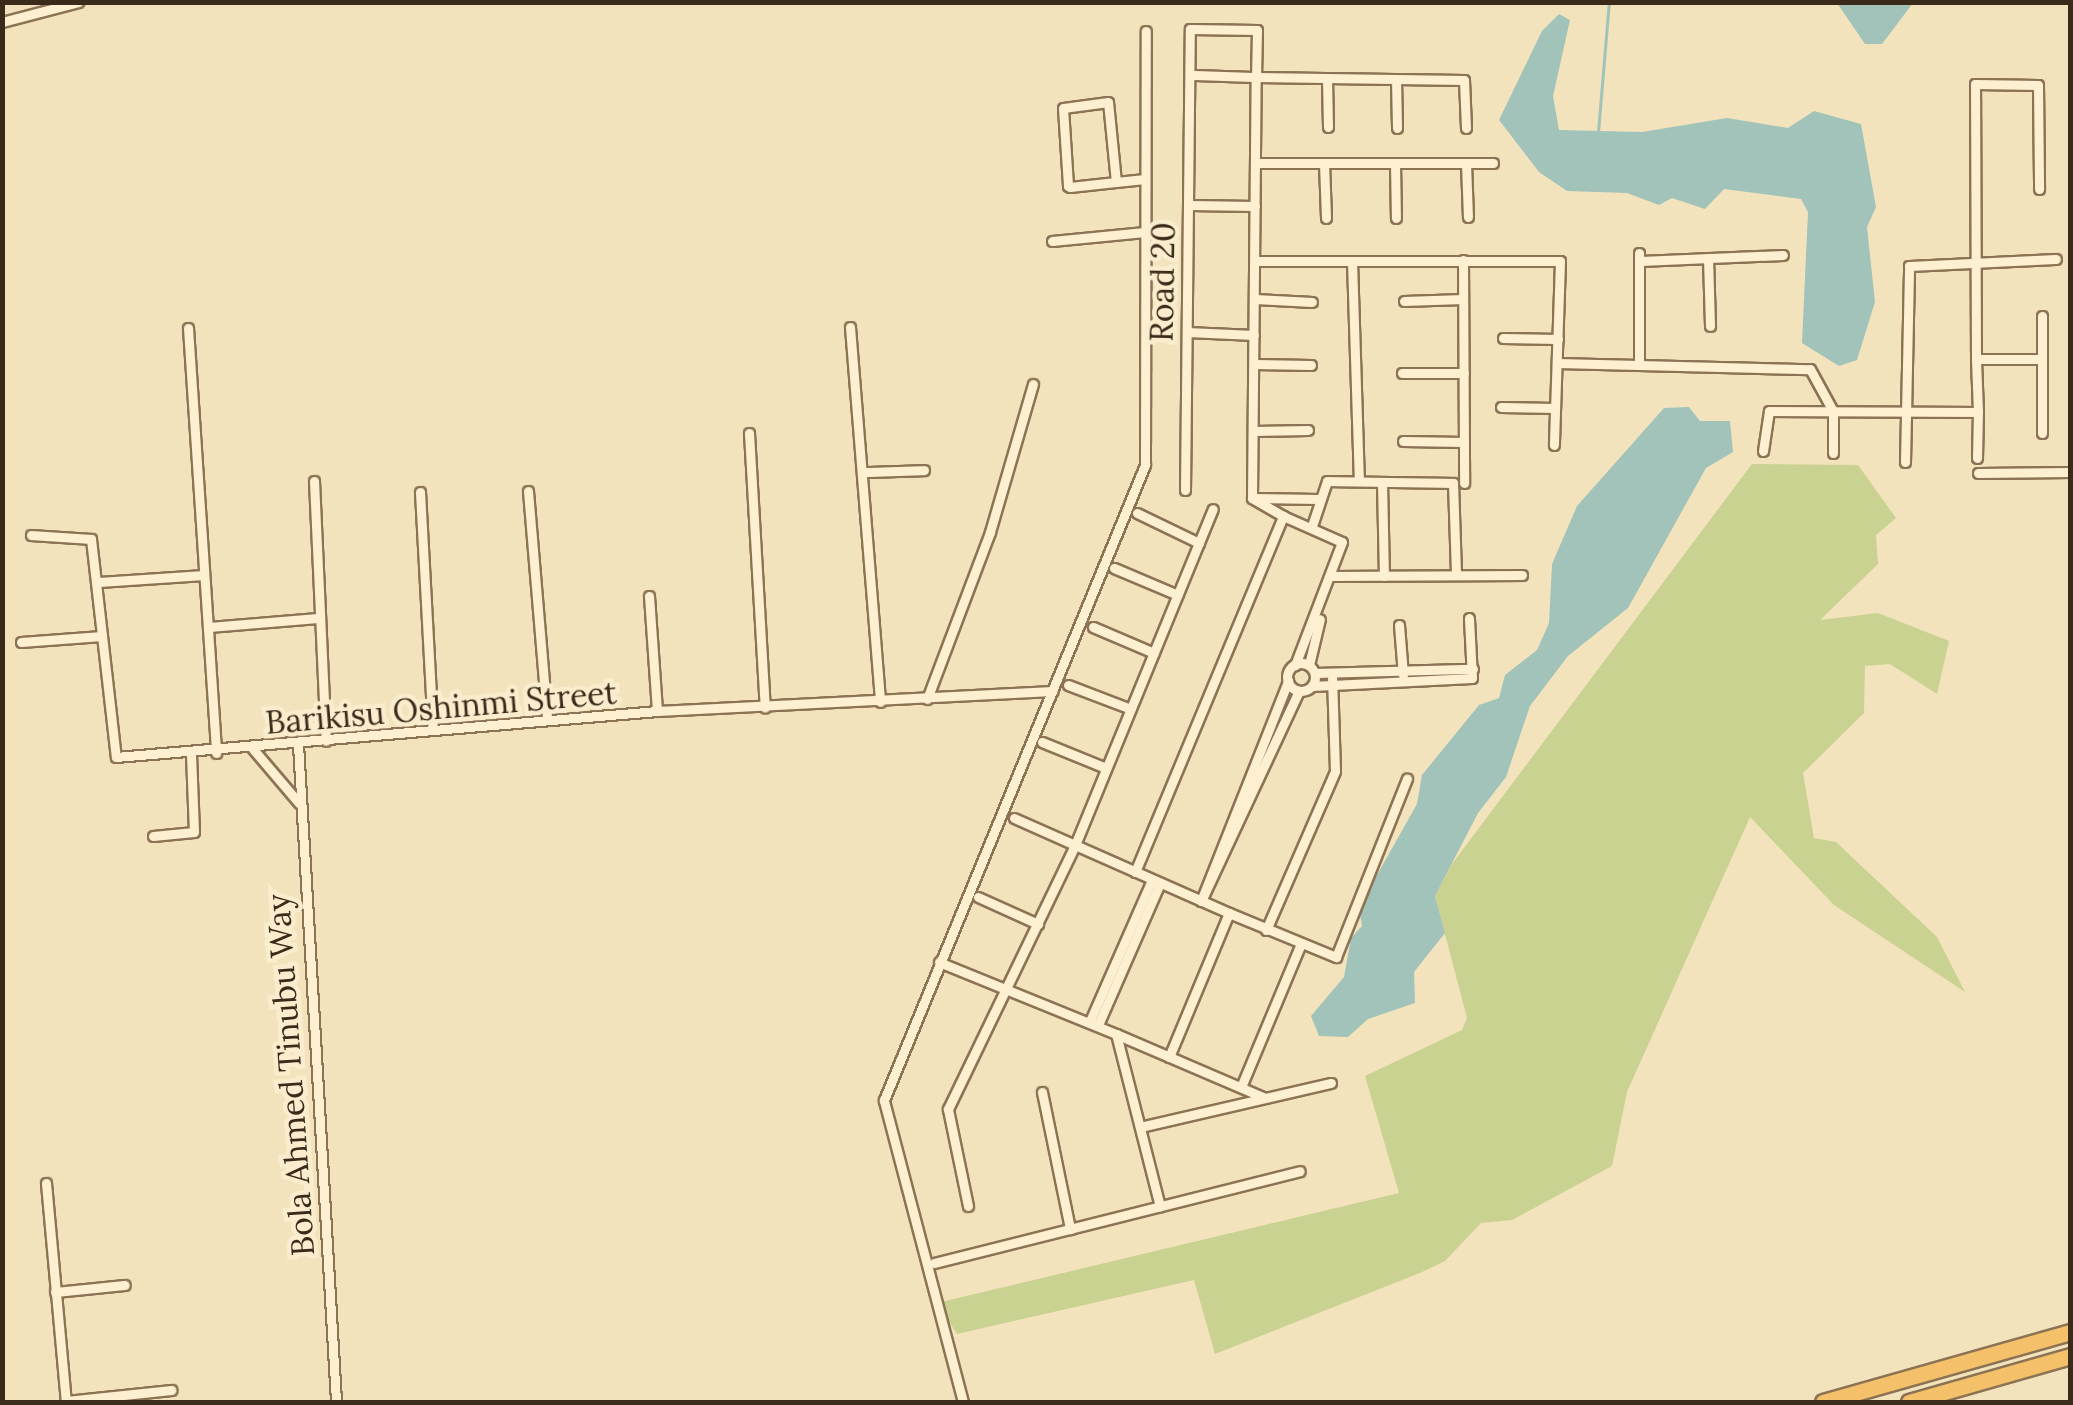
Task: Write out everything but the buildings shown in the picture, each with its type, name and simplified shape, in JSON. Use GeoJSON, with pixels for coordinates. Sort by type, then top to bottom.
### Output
{"type":"FeatureCollection","features":[{"type":"Feature","properties":{"kind":"highway"},"geometry":{"type":"LineString","coordinates":[[1823,1402],[2070,1332]]}},
{"type":"Feature","properties":{"kind":"highway"},"geometry":{"type":"LineString","coordinates":[[1909,1402],[2070,1356]]}},
{"type":"Feature","properties":{"kind":"street"},"geometry":{"type":"LineString","coordinates":[[2,22],[78,2]]}},
{"type":"Feature","properties":{"kind":"street"},"geometry":{"type":"LineString","coordinates":[[963,1402],[884,1106],[939,962],[1145,466],[1146,30]]}},
{"type":"Feature","properties":{"kind":"street","name":"Road 20"},"geometry":{"type":"LineString","coordinates":[[1185,490],[1190,30],[1257,30],[1256,77]]}},
{"type":"Feature","properties":{"kind":"street"},"geometry":{"type":"LineString","coordinates":[[1192,74],[1466,81],[1466,128]]}},
{"type":"Feature","properties":{"kind":"street"},"geometry":{"type":"LineString","coordinates":[[1252,498],[1256,77]]}},
{"type":"Feature","properties":{"kind":"street"},"geometry":{"type":"LineString","coordinates":[[1327,79],[1328,128]]}},
{"type":"Feature","properties":{"kind":"street"},"geometry":{"type":"LineString","coordinates":[[1396,79],[1397,128]]}},
{"type":"Feature","properties":{"kind":"street"},"geometry":{"type":"LineString","coordinates":[[1977,458],[1972,262],[1979,82],[2038,86],[2039,188]]}},
{"type":"Feature","properties":{"kind":"street"},"geometry":{"type":"LineString","coordinates":[[1116,182],[1108,102],[1063,108],[1068,186],[1116,182],[1145,179]]}},
{"type":"Feature","properties":{"kind":"street"},"geometry":{"type":"LineString","coordinates":[[1256,163],[1493,162]]}},
{"type":"Feature","properties":{"kind":"street"},"geometry":{"type":"LineString","coordinates":[[1324,163],[1326,218]]}},
{"type":"Feature","properties":{"kind":"street"},"geometry":{"type":"LineString","coordinates":[[1395,163],[1396,218]]}},
{"type":"Feature","properties":{"kind":"street"},"geometry":{"type":"LineString","coordinates":[[1466,163],[1468,217]]}},
{"type":"Feature","properties":{"kind":"street"},"geometry":{"type":"LineString","coordinates":[[1189,204],[1255,206]]}},
{"type":"Feature","properties":{"kind":"street"},"geometry":{"type":"LineString","coordinates":[[1052,241],[1145,232]]}},
{"type":"Feature","properties":{"kind":"street"},"geometry":{"type":"LineString","coordinates":[[1639,365],[1640,257],[1783,255]]}},
{"type":"Feature","properties":{"kind":"street"},"geometry":{"type":"LineString","coordinates":[[1708,258],[1710,326]]}},
{"type":"Feature","properties":{"kind":"street"},"geometry":{"type":"LineString","coordinates":[[1905,462],[1907,269],[2056,259]]}},
{"type":"Feature","properties":{"kind":"street"},"geometry":{"type":"LineString","coordinates":[[1352,260],[1358,482]]}},
{"type":"Feature","properties":{"kind":"street"},"geometry":{"type":"LineString","coordinates":[[1463,260],[1464,483]]}},
{"type":"Feature","properties":{"kind":"street"},"geometry":{"type":"LineString","coordinates":[[1255,261],[1560,261],[1554,446]]}},
{"type":"Feature","properties":{"kind":"street"},"geometry":{"type":"LineString","coordinates":[[1404,301],[1464,298]]}},
{"type":"Feature","properties":{"kind":"street"},"geometry":{"type":"LineString","coordinates":[[1255,299],[1312,302]]}},
{"type":"Feature","properties":{"kind":"street"},"geometry":{"type":"LineString","coordinates":[[2042,316],[2042,433]]}},
{"type":"Feature","properties":{"kind":"street"},"geometry":{"type":"LineString","coordinates":[[850,327],[865,472],[880,702]]}},
{"type":"Feature","properties":{"kind":"street"},"geometry":{"type":"LineString","coordinates":[[188,328],[216,753]]}},
{"type":"Feature","properties":{"kind":"street"},"geometry":{"type":"LineString","coordinates":[[1187,332],[1254,335]]}},
{"type":"Feature","properties":{"kind":"street"},"geometry":{"type":"LineString","coordinates":[[1504,338],[1558,339]]}},
{"type":"Feature","properties":{"kind":"street"},"geometry":{"type":"LineString","coordinates":[[1976,359],[2042,359]]}},
{"type":"Feature","properties":{"kind":"street"},"geometry":{"type":"LineString","coordinates":[[1557,363],[1810,369],[1833,410],[1833,452]]}},
{"type":"Feature","properties":{"kind":"street"},"geometry":{"type":"LineString","coordinates":[[1254,364],[1310,365]]}},
{"type":"Feature","properties":{"kind":"street"},"geometry":{"type":"LineString","coordinates":[[1402,373],[1464,373]]}},
{"type":"Feature","properties":{"kind":"street"},"geometry":{"type":"LineString","coordinates":[[926,699],[990,532],[1033,384]]}},
{"type":"Feature","properties":{"kind":"street"},"geometry":{"type":"LineString","coordinates":[[1501,408],[1555,408]]}},
{"type":"Feature","properties":{"kind":"street"},"geometry":{"type":"LineString","coordinates":[[1763,451],[1769,411],[1978,412]]}},
{"type":"Feature","properties":{"kind":"street"},"geometry":{"type":"LineString","coordinates":[[1254,431],[1308,430]]}},
{"type":"Feature","properties":{"kind":"street"},"geometry":{"type":"LineString","coordinates":[[749,433],[766,708]]}},
{"type":"Feature","properties":{"kind":"street"},"geometry":{"type":"LineString","coordinates":[[1403,442],[1464,442]]}},
{"type":"Feature","properties":{"kind":"street"},"geometry":{"type":"LineString","coordinates":[[865,472],[924,470]]}},
{"type":"Feature","properties":{"kind":"street"},"geometry":{"type":"LineString","coordinates":[[1978,473],[2070,472]]}},
{"type":"Feature","properties":{"kind":"street"},"geometry":{"type":"LineString","coordinates":[[314,480],[326,741]]}},
{"type":"Feature","properties":{"kind":"street"},"geometry":{"type":"LineString","coordinates":[[1312,526],[1323,482],[1453,483],[1456,575]]}},
{"type":"Feature","properties":{"kind":"street"},"geometry":{"type":"LineString","coordinates":[[1382,482],[1384,576]]}},
{"type":"Feature","properties":{"kind":"street"},"geometry":{"type":"LineString","coordinates":[[528,491],[547,719]]}},
{"type":"Feature","properties":{"kind":"street"},"geometry":{"type":"LineString","coordinates":[[420,492],[433,730]]}},
{"type":"Feature","properties":{"kind":"street"},"geometry":{"type":"LineString","coordinates":[[1252,498],[1318,498]]}},
{"type":"Feature","properties":{"kind":"street"},"geometry":{"type":"LineString","coordinates":[[1201,900],[1326,596],[1342,538],[1284,516],[1252,498]]}},
{"type":"Feature","properties":{"kind":"street"},"geometry":{"type":"LineString","coordinates":[[968,1206],[948,1109],[1074,845],[1214,510]]}},
{"type":"Feature","properties":{"kind":"street"},"geometry":{"type":"LineString","coordinates":[[1137,514],[1199,543]]}},
{"type":"Feature","properties":{"kind":"street"},"geometry":{"type":"LineString","coordinates":[[1135,872],[1284,516]]}},
{"type":"Feature","properties":{"kind":"street","name":"Barikisu Oshinmi Street"},"geometry":{"type":"LineString","coordinates":[[31,535],[89,536],[99,582],[112,756],[254,750],[657,711],[1052,691]]}},
{"type":"Feature","properties":{"kind":"street"},"geometry":{"type":"LineString","coordinates":[[1114,568],[1178,596]]}},
{"type":"Feature","properties":{"kind":"street"},"geometry":{"type":"LineString","coordinates":[[99,582],[204,575]]}},
{"type":"Feature","properties":{"kind":"street"},"geometry":{"type":"LineString","coordinates":[[1333,576],[1522,575]]}},
{"type":"Feature","properties":{"kind":"street"},"geometry":{"type":"LineString","coordinates":[[649,596],[657,711]]}},
{"type":"Feature","properties":{"kind":"street"},"geometry":{"type":"LineString","coordinates":[[1312,686],[1326,596]]}},
{"type":"Feature","properties":{"kind":"street"},"geometry":{"type":"LineString","coordinates":[[208,627],[318,618]]}},
{"type":"Feature","properties":{"kind":"street"},"geometry":{"type":"LineString","coordinates":[[1201,900],[1298,690],[1332,681],[1472,673],[1469,618]]}},
{"type":"Feature","properties":{"kind":"street"},"geometry":{"type":"LineString","coordinates":[[1400,625],[1404,678]]}},
{"type":"Feature","properties":{"kind":"street"},"geometry":{"type":"LineString","coordinates":[[1093,627],[1154,654]]}},
{"type":"Feature","properties":{"kind":"street"},"geometry":{"type":"LineString","coordinates":[[22,642],[102,636]]}},
{"type":"Feature","properties":{"kind":"street"},"geometry":{"type":"LineString","coordinates":[[1295,665],[1312,669],[1332,681]]}},
{"type":"Feature","properties":{"kind":"street"},"geometry":{"type":"LineString","coordinates":[[1288,681],[1298,690]]}},
{"type":"Feature","properties":{"kind":"street"},"geometry":{"type":"LineString","coordinates":[[1266,930],[1335,771],[1332,681]]}},
{"type":"Feature","properties":{"kind":"street"},"geometry":{"type":"LineString","coordinates":[[1068,685],[1131,708]]}},
{"type":"Feature","properties":{"kind":"street"},"geometry":{"type":"LineString","coordinates":[[1042,742],[1106,768]]}},
{"type":"Feature","properties":{"kind":"street","name":"Bola Ahmed Tinubu Way"},"geometry":{"type":"LineString","coordinates":[[298,744],[336,1402]]}},
{"type":"Feature","properties":{"kind":"street"},"geometry":{"type":"LineString","coordinates":[[254,750],[299,804]]}},
{"type":"Feature","properties":{"kind":"street"},"geometry":{"type":"LineString","coordinates":[[153,836],[194,832],[191,754]]}},
{"type":"Feature","properties":{"kind":"street"},"geometry":{"type":"LineString","coordinates":[[1014,818],[1300,946],[1339,954],[1407,780]]}},
{"type":"Feature","properties":{"kind":"street"},"geometry":{"type":"LineString","coordinates":[[1094,1023],[1156,882]]}},
{"type":"Feature","properties":{"kind":"street"},"geometry":{"type":"LineString","coordinates":[[978,898],[1038,924]]}},
{"type":"Feature","properties":{"kind":"street"},"geometry":{"type":"LineString","coordinates":[[1169,1057],[1228,913]]}},
{"type":"Feature","properties":{"kind":"street"},"geometry":{"type":"LineString","coordinates":[[1241,1087],[1300,946]]}},
{"type":"Feature","properties":{"kind":"street"},"geometry":{"type":"LineString","coordinates":[[939,962],[1094,1023],[1265,1098]]}},
{"type":"Feature","properties":{"kind":"street"},"geometry":{"type":"LineString","coordinates":[[1116,1034],[1160,1206]]}},
{"type":"Feature","properties":{"kind":"street"},"geometry":{"type":"LineString","coordinates":[[1140,1127],[1331,1083]]}},
{"type":"Feature","properties":{"kind":"street"},"geometry":{"type":"LineString","coordinates":[[1042,1092],[1070,1229]]}},
{"type":"Feature","properties":{"kind":"street"},"geometry":{"type":"LineString","coordinates":[[934,1263],[1300,1171]]}},
{"type":"Feature","properties":{"kind":"street"},"geometry":{"type":"LineString","coordinates":[[46,1183],[66,1402],[172,1390]]}},
{"type":"Feature","properties":{"kind":"street"},"geometry":{"type":"LineString","coordinates":[[55,1292],[125,1285]]}},
{"type":"Feature","properties":{"kind":"green space"},"geometry":{"type":"Polygon","coordinates":[[[1752,464],[1858,465],[1896,518],[1876,535],[1878,564],[1820,620],[1878,613],[1949,641],[1937,694],[1890,664],[1865,666],[1864,713],[1803,773],[1814,838],[1836,842],[1937,937],[1965,992],[1834,905],[1750,817],[1627,1092],[1612,1166],[1512,1220],[1481,1223],[1445,1261],[1420,1273],[1215,1354],[1194,1280],[957,1334],[937,1303],[1399,1193],[1365,1076],[1462,1030],[1467,1018],[1435,896],[1452,864],[1752,464]]]}},
{"type":"Feature","properties":{"kind":"water"},"geometry":{"type":"Polygon","coordinates":[[[1837,2],[1913,3],[1882,44],[1865,44],[1837,2]]]}},
{"type":"Feature","properties":{"kind":"water"},"geometry":{"type":"Polygon","coordinates":[[[1559,14],[1570,20],[1553,96],[1559,130],[1642,132],[1727,118],[1788,128],[1814,111],[1861,124],[1876,207],[1867,227],[1875,302],[1857,360],[1839,366],[1802,343],[1808,212],[1801,199],[1724,189],[1705,209],[1672,198],[1659,205],[1627,193],[1567,191],[1539,172],[1499,120],[1542,31],[1559,14]]]}},
{"type":"Feature","properties":{"kind":"water"},"geometry":{"type":"Polygon","coordinates":[[[1689,407],[1700,421],[1730,421],[1733,452],[1706,468],[1628,608],[1568,656],[1530,706],[1506,777],[1478,813],[1435,896],[1445,933],[1414,972],[1415,1003],[1368,1019],[1348,1037],[1319,1036],[1311,1016],[1344,977],[1351,938],[1362,926],[1359,907],[1417,804],[1422,775],[1479,705],[1499,698],[1505,675],[1537,650],[1549,623],[1552,564],[1577,506],[1664,408],[1689,407]]]}},
{"type":"Feature","properties":{"kind":"waterway"},"geometry":{"type":"LineString","coordinates":[[1598,132],[1609,2]]}}]}
